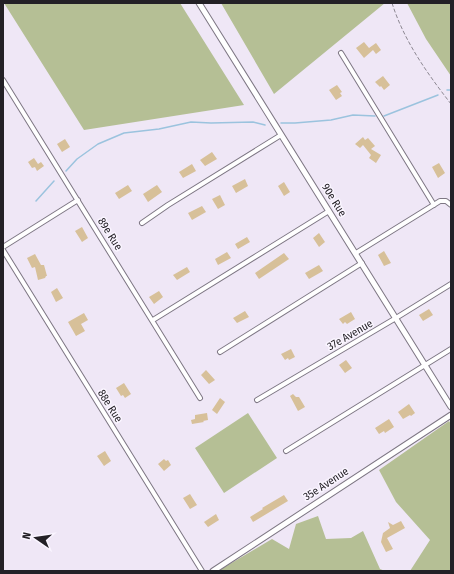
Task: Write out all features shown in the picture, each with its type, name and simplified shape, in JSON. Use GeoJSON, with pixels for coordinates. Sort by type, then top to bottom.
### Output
{"type":"FeatureCollection","features":[{"type":"Feature","properties":{"kind":"street","name":"90e Rue"},"geometry":{"type":"LineString","coordinates":[[199,3],[451,407]]}},
{"type":"Feature","properties":{"kind":"street"},"geometry":{"type":"LineString","coordinates":[[341,53],[434,205]]}},
{"type":"Feature","properties":{"kind":"street","name":"89e Rue"},"geometry":{"type":"LineString","coordinates":[[3,80],[200,398]]}},
{"type":"Feature","properties":{"kind":"street"},"geometry":{"type":"LineString","coordinates":[[142,223],[168,205],[282,135]]}},
{"type":"Feature","properties":{"kind":"street"},"geometry":{"type":"LineString","coordinates":[[3,248],[78,200]]}},
{"type":"Feature","properties":{"kind":"street"},"geometry":{"type":"LineString","coordinates":[[356,253],[440,201],[446,201],[451,205]]}},
{"type":"Feature","properties":{"kind":"street"},"geometry":{"type":"LineString","coordinates":[[153,320],[329,211]]}},
{"type":"Feature","properties":{"kind":"street","name":"88e Rue"},"geometry":{"type":"LineString","coordinates":[[3,248],[202,571]]}},
{"type":"Feature","properties":{"kind":"street"},"geometry":{"type":"LineString","coordinates":[[220,352],[362,263]]}},
{"type":"Feature","properties":{"kind":"street","name":"37e Avenue"},"geometry":{"type":"LineString","coordinates":[[257,400],[451,284]]}},
{"type":"Feature","properties":{"kind":"street"},"geometry":{"type":"LineString","coordinates":[[286,451],[426,366],[451,349]]}},
{"type":"Feature","properties":{"kind":"street","name":"35e Avenue"},"geometry":{"type":"LineString","coordinates":[[213,571],[451,416]]}},
{"type":"Feature","properties":{"kind":"path"},"geometry":{"type":"LineString","coordinates":[[392,3],[403,31],[424,69],[451,104]]}},
{"type":"Feature","properties":{"kind":"green space"},"geometry":{"type":"Polygon","coordinates":[[[4,3],[180,3],[244,105],[84,130],[4,3]]]}},
{"type":"Feature","properties":{"kind":"green space"},"geometry":{"type":"Polygon","coordinates":[[[221,3],[385,3],[274,94],[221,3]]]}},
{"type":"Feature","properties":{"kind":"green space"},"geometry":{"type":"Polygon","coordinates":[[[407,3],[451,3],[451,76],[426,39],[407,3]]]}},
{"type":"Feature","properties":{"kind":"green space"},"geometry":{"type":"Polygon","coordinates":[[[248,413],[277,458],[224,493],[195,448],[248,413]]]}},
{"type":"Feature","properties":{"kind":"green space"},"geometry":{"type":"Polygon","coordinates":[[[449,421],[451,424],[451,571],[410,571],[430,540],[396,502],[379,470],[449,421]]]}},
{"type":"Feature","properties":{"kind":"green space"},"geometry":{"type":"Polygon","coordinates":[[[318,516],[326,539],[351,538],[363,531],[380,569],[385,571],[218,571],[272,539],[289,549],[296,524],[318,516]]]}},
{"type":"Feature","properties":{"kind":"building"},"geometry":{"type":"Polygon","coordinates":[[[364,42],[369,48],[376,43],[381,50],[376,54],[373,50],[364,58],[356,48],[364,42]]]}},
{"type":"Feature","properties":{"kind":"building"},"geometry":{"type":"Polygon","coordinates":[[[383,76],[390,85],[384,90],[375,82],[383,76]]]}},
{"type":"Feature","properties":{"kind":"building"},"geometry":{"type":"Polygon","coordinates":[[[337,85],[342,92],[340,93],[342,96],[336,100],[329,90],[337,85]]]}},
{"type":"Feature","properties":{"kind":"building"},"geometry":{"type":"Polygon","coordinates":[[[363,137],[365,140],[368,138],[375,146],[371,149],[381,155],[376,163],[369,158],[371,155],[363,145],[360,148],[355,144],[363,137]]]}},
{"type":"Feature","properties":{"kind":"building"},"geometry":{"type":"Polygon","coordinates":[[[65,139],[70,147],[62,152],[57,144],[65,139]]]}},
{"type":"Feature","properties":{"kind":"building"},"geometry":{"type":"Polygon","coordinates":[[[212,152],[217,159],[205,166],[200,160],[212,152]]]}},
{"type":"Feature","properties":{"kind":"building"},"geometry":{"type":"Polygon","coordinates":[[[34,158],[38,164],[41,162],[44,166],[37,171],[35,167],[32,168],[28,162],[34,158]]]}},
{"type":"Feature","properties":{"kind":"building"},"geometry":{"type":"Polygon","coordinates":[[[439,163],[445,173],[438,178],[432,167],[439,163]]]}},
{"type":"Feature","properties":{"kind":"building"},"geometry":{"type":"Polygon","coordinates":[[[192,164],[196,171],[183,178],[179,172],[192,164]]]}},
{"type":"Feature","properties":{"kind":"building"},"geometry":{"type":"Polygon","coordinates":[[[245,179],[248,186],[236,193],[232,186],[245,179]]]}},
{"type":"Feature","properties":{"kind":"building"},"geometry":{"type":"Polygon","coordinates":[[[284,182],[290,192],[284,196],[278,186],[284,182]]]}},
{"type":"Feature","properties":{"kind":"building"},"geometry":{"type":"Polygon","coordinates":[[[128,185],[132,191],[119,199],[115,193],[128,185]]]}},
{"type":"Feature","properties":{"kind":"building"},"geometry":{"type":"Polygon","coordinates":[[[157,185],[162,192],[148,202],[143,194],[157,185]]]}},
{"type":"Feature","properties":{"kind":"building"},"geometry":{"type":"Polygon","coordinates":[[[220,195],[225,205],[218,209],[212,199],[220,195]]]}},
{"type":"Feature","properties":{"kind":"building"},"geometry":{"type":"Polygon","coordinates":[[[202,206],[206,212],[192,220],[188,213],[202,206]]]}},
{"type":"Feature","properties":{"kind":"building"},"geometry":{"type":"Polygon","coordinates":[[[82,227],[88,238],[82,242],[75,231],[82,227]]]}},
{"type":"Feature","properties":{"kind":"building"},"geometry":{"type":"Polygon","coordinates":[[[319,233],[325,242],[319,247],[313,238],[319,233]]]}},
{"type":"Feature","properties":{"kind":"building"},"geometry":{"type":"Polygon","coordinates":[[[247,237],[250,242],[238,249],[235,244],[247,237]]]}},
{"type":"Feature","properties":{"kind":"building"},"geometry":{"type":"Polygon","coordinates":[[[384,251],[391,263],[384,266],[378,255],[384,251]]]}},
{"type":"Feature","properties":{"kind":"building"},"geometry":{"type":"Polygon","coordinates":[[[227,252],[231,258],[218,265],[215,259],[227,252]]]}},
{"type":"Feature","properties":{"kind":"building"},"geometry":{"type":"Polygon","coordinates":[[[284,253],[289,259],[259,279],[255,273],[284,253]]]}},
{"type":"Feature","properties":{"kind":"building"},"geometry":{"type":"Polygon","coordinates":[[[35,254],[41,265],[44,265],[47,276],[38,280],[35,267],[32,268],[27,258],[35,254]]]}},
{"type":"Feature","properties":{"kind":"building"},"geometry":{"type":"Polygon","coordinates":[[[319,265],[323,271],[309,279],[305,273],[319,265]]]}},
{"type":"Feature","properties":{"kind":"building"},"geometry":{"type":"Polygon","coordinates":[[[187,267],[190,272],[177,280],[173,275],[187,267]]]}},
{"type":"Feature","properties":{"kind":"building"},"geometry":{"type":"Polygon","coordinates":[[[57,288],[63,298],[56,302],[51,292],[57,288]]]}},
{"type":"Feature","properties":{"kind":"building"},"geometry":{"type":"Polygon","coordinates":[[[159,291],[163,297],[154,304],[149,297],[159,291]]]}},
{"type":"Feature","properties":{"kind":"building"},"geometry":{"type":"Polygon","coordinates":[[[429,309],[433,315],[423,321],[419,315],[429,309]]]}},
{"type":"Feature","properties":{"kind":"building"},"geometry":{"type":"Polygon","coordinates":[[[245,311],[249,317],[237,323],[233,318],[245,311]]]}},
{"type":"Feature","properties":{"kind":"building"},"geometry":{"type":"Polygon","coordinates":[[[351,312],[355,319],[347,324],[345,322],[343,324],[339,319],[351,312]]]}},
{"type":"Feature","properties":{"kind":"building"},"geometry":{"type":"Polygon","coordinates":[[[84,313],[88,320],[81,324],[85,331],[76,336],[68,322],[84,313]]]}},
{"type":"Feature","properties":{"kind":"building"},"geometry":{"type":"Polygon","coordinates":[[[291,349],[295,357],[285,360],[281,354],[291,349]]]}},
{"type":"Feature","properties":{"kind":"building"},"geometry":{"type":"Polygon","coordinates":[[[346,360],[352,368],[345,373],[339,365],[346,360]]]}},
{"type":"Feature","properties":{"kind":"building"},"geometry":{"type":"Polygon","coordinates":[[[206,370],[215,380],[209,384],[201,375],[206,370]]]}},
{"type":"Feature","properties":{"kind":"building"},"geometry":{"type":"Polygon","coordinates":[[[124,383],[131,394],[125,398],[123,395],[121,396],[116,388],[124,383]]]}},
{"type":"Feature","properties":{"kind":"building"},"geometry":{"type":"Polygon","coordinates":[[[293,394],[296,397],[299,397],[305,407],[298,411],[290,396],[293,394]]]}},
{"type":"Feature","properties":{"kind":"building"},"geometry":{"type":"Polygon","coordinates":[[[220,398],[225,402],[217,414],[212,410],[220,398]]]}},
{"type":"Feature","properties":{"kind":"building"},"geometry":{"type":"Polygon","coordinates":[[[409,404],[415,413],[403,419],[398,412],[409,404]]]}},
{"type":"Feature","properties":{"kind":"building"},"geometry":{"type":"Polygon","coordinates":[[[207,413],[208,420],[192,424],[191,420],[195,419],[195,415],[207,413]]]}},
{"type":"Feature","properties":{"kind":"building"},"geometry":{"type":"Polygon","coordinates":[[[389,419],[394,427],[385,433],[384,431],[379,434],[375,428],[389,419]]]}},
{"type":"Feature","properties":{"kind":"building"},"geometry":{"type":"Polygon","coordinates":[[[105,451],[111,461],[104,466],[97,456],[105,451]]]}},
{"type":"Feature","properties":{"kind":"building"},"geometry":{"type":"Polygon","coordinates":[[[164,459],[166,461],[168,460],[171,465],[164,471],[158,464],[164,459]]]}},
{"type":"Feature","properties":{"kind":"building"},"geometry":{"type":"Polygon","coordinates":[[[190,494],[197,505],[190,509],[183,498],[190,494]]]}},
{"type":"Feature","properties":{"kind":"building"},"geometry":{"type":"Polygon","coordinates":[[[284,495],[288,501],[253,522],[250,517],[284,495]]]}},
{"type":"Feature","properties":{"kind":"building"},"geometry":{"type":"Polygon","coordinates":[[[216,514],[219,520],[208,527],[204,522],[216,514]]]}},
{"type":"Feature","properties":{"kind":"building"},"geometry":{"type":"Polygon","coordinates":[[[401,521],[405,528],[387,538],[393,549],[386,552],[381,542],[383,533],[390,528],[388,522],[393,525],[401,521]]]}},
{"type":"Feature","properties":{"kind":"waterway"},"geometry":{"type":"LineString","coordinates":[[384,116],[438,95]]}},
{"type":"Feature","properties":{"kind":"waterway"},"geometry":{"type":"LineString","coordinates":[[281,123],[331,120],[353,115],[375,116]]}},
{"type":"Feature","properties":{"kind":"waterway"},"geometry":{"type":"LineString","coordinates":[[66,171],[77,159],[98,144],[124,133],[159,129],[191,122],[253,122],[265,125]]}},
{"type":"Feature","properties":{"kind":"waterway"},"geometry":{"type":"LineString","coordinates":[[36,201],[54,181]]}}]}
